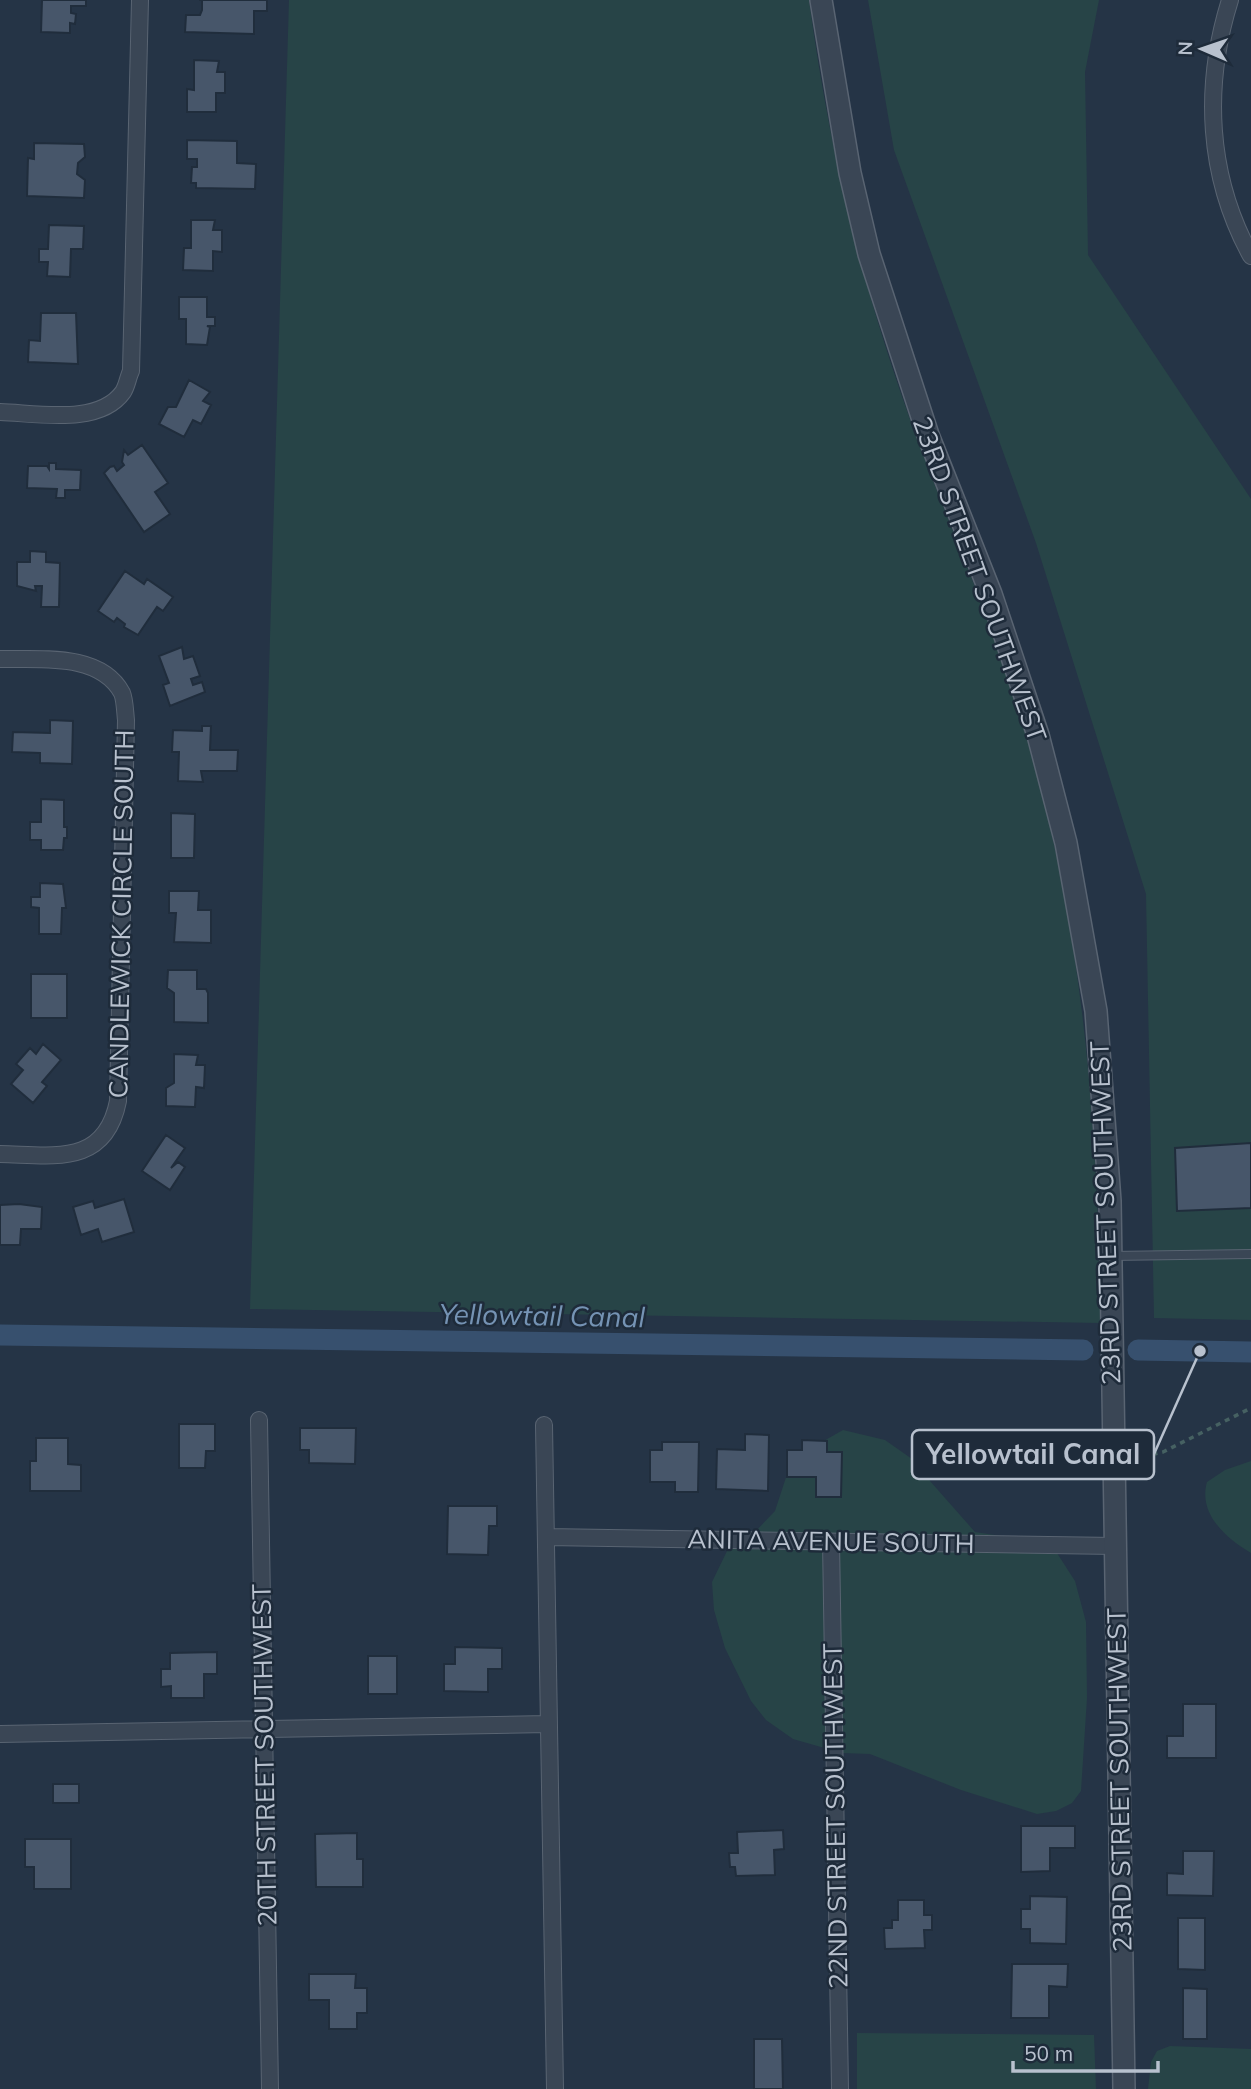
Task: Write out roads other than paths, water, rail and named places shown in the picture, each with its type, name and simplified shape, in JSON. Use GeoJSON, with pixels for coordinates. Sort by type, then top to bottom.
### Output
{"type":"FeatureCollection","features":[{"type":"Feature","properties":{"kind":"street"},"geometry":{"type":"LineString","coordinates":[[0,412],[85,413],[107,406],[124,389],[131,370],[140,0]]}},
{"type":"Feature","properties":{"kind":"street","name":"23RD STREET SOUTHWEST"},"geometry":{"type":"LineString","coordinates":[[821,0],[845,146],[869,254],[928,435],[1018,668],[1042,747],[1066,843],[1096,1011],[1107,1131],[1111,1256],[1124,2089]]}},
{"type":"Feature","properties":{"kind":"street"},"geometry":{"type":"LineString","coordinates":[[1230,0],[1220,33],[1211,95],[1215,156],[1236,228],[1251,256]]}},
{"type":"Feature","properties":{"kind":"street","name":"CANDLEWICK CIRCLE SOUTH"},"geometry":{"type":"LineString","coordinates":[[0,659],[71,660],[109,676],[123,695],[126,720],[118,1101],[113,1125],[92,1147],[72,1154],[0,1154]]}},
{"type":"Feature","properties":{"kind":"street","name":"20TH STREET SOUTHWEST"},"geometry":{"type":"LineString","coordinates":[[259,1420],[270,2089]]}},
{"type":"Feature","properties":{"kind":"street"},"geometry":{"type":"LineString","coordinates":[[544,1425],[555,2089]]}},
{"type":"Feature","properties":{"kind":"street","name":"ANITA AVENUE SOUTH"},"geometry":{"type":"LineString","coordinates":[[547,1537],[1115,1546]]}},
{"type":"Feature","properties":{"kind":"street","name":"22ND STREET SOUTHWEST"},"geometry":{"type":"LineString","coordinates":[[831,1542],[840,2089]]}},
{"type":"Feature","properties":{"kind":"street"},"geometry":{"type":"LineString","coordinates":[[0,1734],[547,1724]]}},
{"type":"Feature","properties":{"kind":"lane"},"geometry":{"type":"LineString","coordinates":[[1111,1256],[1251,1254]]}},
{"type":"Feature","properties":{"kind":"waterway","name":"Yellowtail Canal"},"geometry":{"type":"LineString","coordinates":[[0,1335],[1083,1350]]}},
{"type":"Feature","properties":{"kind":"waterway","name":"Yellowtail Canal"},"geometry":{"type":"LineString","coordinates":[[1138,1350],[1251,1352]]}},
{"type":"Feature","properties":{"kind":"place","name":"Yellowtail Canal"},"geometry":{"type":"Point","coordinates":[1200,1351]}}]}
